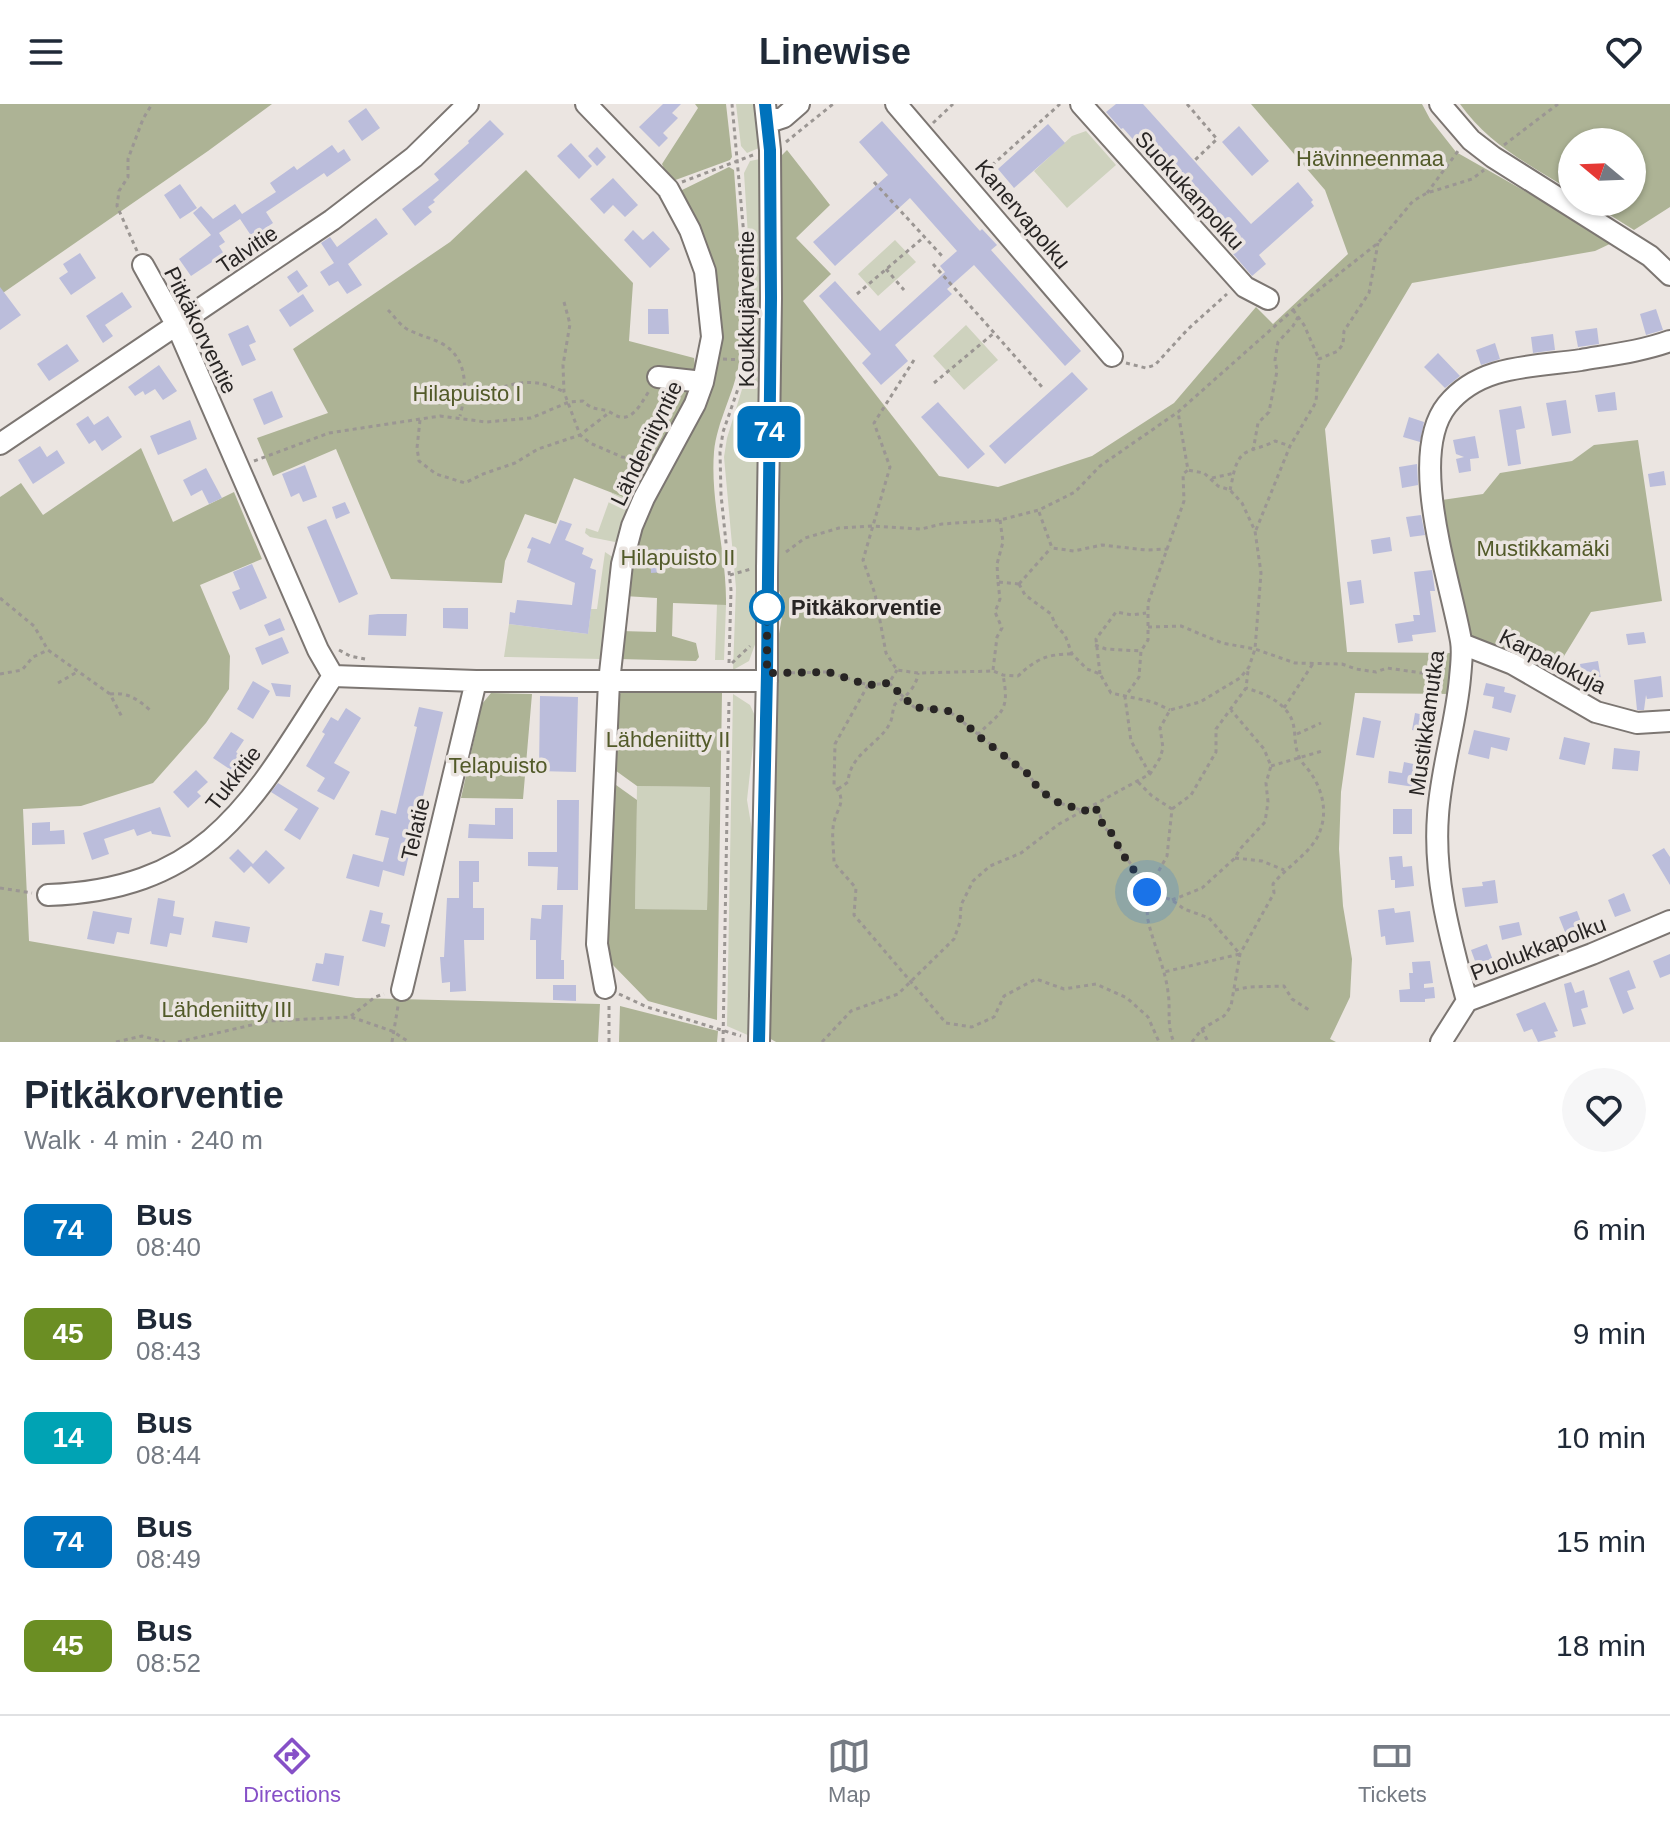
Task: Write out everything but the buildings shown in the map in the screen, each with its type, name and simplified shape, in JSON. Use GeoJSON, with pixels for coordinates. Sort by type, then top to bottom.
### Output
{"type":"FeatureCollection","features":[{"type":"Feature","properties":{"kind":"street","name":"Talvitie"},"geometry":{"type":"LineString","coordinates":[[0,444],[332,220],[414,157],[468,104]]}},
{"type":"Feature","properties":{"kind":"street","name":"Lähdeniityntie"},"geometry":{"type":"LineString","coordinates":[[586,104],[668,189],[690,230],[705,271],[712,337],[703,382],[685,426],[638,512],[625,550],[617,596],[609,682],[597,944],[605,988]]}},
{"type":"Feature","properties":{"kind":"street"},"geometry":{"type":"LineString","coordinates":[[767,113],[784,117],[799,104]]}},
{"type":"Feature","properties":{"kind":"street","name":"Kanervapolku"},"geometry":{"type":"LineString","coordinates":[[896,104],[1112,356]]}},
{"type":"Feature","properties":{"kind":"street","name":"Suokukanpolku"},"geometry":{"type":"LineString","coordinates":[[1081,104],[1245,287],[1268,299]]}},
{"type":"Feature","properties":{"kind":"street"},"geometry":{"type":"LineString","coordinates":[[1440,104],[1471,140],[1493,157],[1650,256],[1670,275]]}},
{"type":"Feature","properties":{"kind":"street","name":"Koukkujärventie"},"geometry":{"type":"LineString","coordinates":[[752,1040],[767,677],[771,298],[767,113]]}},
{"type":"Feature","properties":{"kind":"street","name":"Pitkäkorventie"},"geometry":{"type":"LineString","coordinates":[[143,265],[177,326],[318,650],[333,676]]}},
{"type":"Feature","properties":{"kind":"street","name":"Mustikkamutka"},"geometry":{"type":"LineString","coordinates":[[1467,1001],[1446,922],[1439,872],[1438,817],[1458,699],[1462,644],[1441,560],[1429,457],[1432,432],[1446,406],[1466,388],[1489,374],[1670,341]]}},
{"type":"Feature","properties":{"kind":"street"},"geometry":{"type":"LineString","coordinates":[[658,377],[703,382]]}},
{"type":"Feature","properties":{"kind":"street","name":"Karpalokuja"},"geometry":{"type":"LineString","coordinates":[[1462,644],[1513,664],[1596,712],[1637,723],[1670,721]]}},
{"type":"Feature","properties":{"kind":"street"},"geometry":{"type":"LineString","coordinates":[[333,676],[609,682],[729,673],[767,677]]}},
{"type":"Feature","properties":{"kind":"street","name":"Tukkitie"},"geometry":{"type":"LineString","coordinates":[[48,895],[84,894],[132,881],[172,866],[200,849],[224,829],[258,791],[333,676]]}},
{"type":"Feature","properties":{"kind":"street","name":"Telatie"},"geometry":{"type":"LineString","coordinates":[[402,990],[476,681]]}},
{"type":"Feature","properties":{"kind":"street","name":"Puolukkapolku"},"geometry":{"type":"LineString","coordinates":[[1441,1042],[1467,1001],[1670,921]]}},
{"type":"Feature","properties":{"kind":"path"},"geometry":{"type":"LineString","coordinates":[[143,265],[117,206],[119,191],[128,177],[128,159],[152,104]]}},
{"type":"Feature","properties":{"kind":"path"},"geometry":{"type":"LineString","coordinates":[[723,1042],[731,590],[721,495],[720,452],[744,360],[744,251],[732,104]]}},
{"type":"Feature","properties":{"kind":"path"},"geometry":{"type":"LineString","coordinates":[[921,133],[953,104]]}},
{"type":"Feature","properties":{"kind":"path"},"geometry":{"type":"LineString","coordinates":[[968,187],[1060,104]]}},
{"type":"Feature","properties":{"kind":"path"},"geometry":{"type":"LineString","coordinates":[[1187,104],[1217,139],[1194,161]]}},
{"type":"Feature","properties":{"kind":"path"},"geometry":{"type":"LineString","coordinates":[[767,567],[805,538],[839,528],[873,526],[921,529],[942,524],[1000,520],[1039,510],[1075,492],[1100,466],[1178,412],[1293,310],[1378,243],[1413,201],[1427,193],[1472,179],[1483,171],[1510,139],[1558,104]]}},
{"type":"Feature","properties":{"kind":"path"},"geometry":{"type":"LineString","coordinates":[[1427,193],[1464,143]]}},
{"type":"Feature","properties":{"kind":"path"},"geometry":{"type":"LineString","coordinates":[[874,182],[942,256]]}},
{"type":"Feature","properties":{"kind":"path"},"geometry":{"type":"LineString","coordinates":[[857,294],[925,236]]}},
{"type":"Feature","properties":{"kind":"path"},"geometry":{"type":"LineString","coordinates":[[1319,359],[1338,351],[1343,344],[1344,331],[1369,293],[1378,243]]}},
{"type":"Feature","properties":{"kind":"path"},"geometry":{"type":"LineString","coordinates":[[933,264],[1043,388]]}},
{"type":"Feature","properties":{"kind":"path"},"geometry":{"type":"LineString","coordinates":[[886,269],[904,290]]}},
{"type":"Feature","properties":{"kind":"path"},"geometry":{"type":"LineString","coordinates":[[1112,356],[1136,366],[1146,368],[1155,365],[1224,296],[1245,287]]}},
{"type":"Feature","properties":{"kind":"path"},"geometry":{"type":"LineString","coordinates":[[564,302],[570,324],[563,365],[564,392],[580,435],[590,443],[622,457],[637,458],[659,470]]}},
{"type":"Feature","properties":{"kind":"path"},"geometry":{"type":"LineString","coordinates":[[388,310],[409,331],[445,344],[459,360],[465,376],[465,397],[460,416]]}},
{"type":"Feature","properties":{"kind":"path"},"geometry":{"type":"LineString","coordinates":[[1255,531],[1290,446],[1316,402],[1319,359],[1293,310]]}},
{"type":"Feature","properties":{"kind":"path"},"geometry":{"type":"LineString","coordinates":[[1253,451],[1258,423],[1269,412],[1277,371],[1278,342],[1298,317]]}},
{"type":"Feature","properties":{"kind":"path"},"geometry":{"type":"LineString","coordinates":[[934,383],[994,333]]}},
{"type":"Feature","properties":{"kind":"path"},"geometry":{"type":"LineString","coordinates":[[914,360],[874,423],[890,467],[863,560],[875,594],[886,653],[897,670],[918,673],[993,671],[1018,676],[1036,659],[1049,654],[1072,654]]}},
{"type":"Feature","properties":{"kind":"path"},"geometry":{"type":"LineString","coordinates":[[254,461],[329,433],[440,416],[460,416],[486,422],[531,418],[569,402],[583,401],[591,409],[627,417],[638,408],[658,377]]}},
{"type":"Feature","properties":{"kind":"path"},"geometry":{"type":"LineString","coordinates":[[465,397],[526,380],[551,385],[564,392]]}},
{"type":"Feature","properties":{"kind":"path"},"geometry":{"type":"LineString","coordinates":[[420,420],[419,461],[436,474],[465,483],[515,463],[538,449],[580,435],[610,412]]}},
{"type":"Feature","properties":{"kind":"path"},"geometry":{"type":"LineString","coordinates":[[1178,412],[1188,470]]}},
{"type":"Feature","properties":{"kind":"path"},"geometry":{"type":"LineString","coordinates":[[1230,490],[1237,462],[1245,453],[1275,441],[1290,446]]}},
{"type":"Feature","properties":{"kind":"path"},"geometry":{"type":"LineString","coordinates":[[1147,892],[1167,856],[1172,809],[1191,795],[1216,752],[1216,729],[1246,688],[1255,649],[1261,573],[1255,531],[1242,503],[1230,490],[1218,486],[1211,478],[1188,470]]}},
{"type":"Feature","properties":{"kind":"path"},"geometry":{"type":"LineString","coordinates":[[1150,774],[1131,741],[1125,697],[1139,677],[1141,651],[1148,640],[1148,603],[1184,501],[1183,474],[1188,470]]}},
{"type":"Feature","properties":{"kind":"path"},"geometry":{"type":"LineString","coordinates":[[1211,478],[1235,473]]}},
{"type":"Feature","properties":{"kind":"path"},"geometry":{"type":"LineString","coordinates":[[1039,510],[1052,548]]}},
{"type":"Feature","properties":{"kind":"path"},"geometry":{"type":"LineString","coordinates":[[993,671],[997,637],[1002,628],[995,612],[1000,599],[997,564],[1003,542],[1000,520]]}},
{"type":"Feature","properties":{"kind":"path"},"geometry":{"type":"LineString","coordinates":[[1052,548],[1074,551],[1102,545],[1168,549]]}},
{"type":"Feature","properties":{"kind":"path"},"geometry":{"type":"LineString","coordinates":[[1019,584],[1052,548]]}},
{"type":"Feature","properties":{"kind":"path"},"geometry":{"type":"LineString","coordinates":[[998,582],[1019,584]]}},
{"type":"Feature","properties":{"kind":"path"},"geometry":{"type":"LineString","coordinates":[[1019,584],[1025,595],[1051,614],[1056,626],[1065,635],[1072,654],[1087,669],[1100,674]]}},
{"type":"Feature","properties":{"kind":"path"},"geometry":{"type":"LineString","coordinates":[[0,598],[34,626],[48,650],[110,694],[123,719]]}},
{"type":"Feature","properties":{"kind":"path"},"geometry":{"type":"LineString","coordinates":[[1147,613],[1132,615],[1116,612],[1096,639],[1100,674],[1111,693],[1153,702],[1170,710],[1200,702],[1240,678],[1249,667]]}},
{"type":"Feature","properties":{"kind":"path"},"geometry":{"type":"LineString","coordinates":[[1148,627],[1181,626],[1222,643],[1255,649],[1295,663],[1342,664],[1376,672],[1387,668],[1422,673],[1430,668],[1460,670]]}},
{"type":"Feature","properties":{"kind":"path"},"geometry":{"type":"LineString","coordinates":[[729,673],[741,652],[752,645],[767,642]]}},
{"type":"Feature","properties":{"kind":"path"},"geometry":{"type":"LineString","coordinates":[[1095,645],[1106,649],[1141,651]]}},
{"type":"Feature","properties":{"kind":"path"},"geometry":{"type":"LineString","coordinates":[[338,649],[350,656],[373,660]]}},
{"type":"Feature","properties":{"kind":"path"},"geometry":{"type":"LineString","coordinates":[[0,674],[22,670],[33,657],[48,650]]}},
{"type":"Feature","properties":{"kind":"path"},"geometry":{"type":"LineString","coordinates":[[1284,708],[1314,662]]}},
{"type":"Feature","properties":{"kind":"path"},"geometry":{"type":"LineString","coordinates":[[889,683],[897,670]]}},
{"type":"Feature","properties":{"kind":"path"},"geometry":{"type":"LineString","coordinates":[[58,683],[77,672]]}},
{"type":"Feature","properties":{"kind":"path"},"geometry":{"type":"LineString","coordinates":[[767,677],[828,672],[868,685],[889,683]]}},
{"type":"Feature","properties":{"kind":"path"},"geometry":{"type":"LineString","coordinates":[[838,789],[848,782],[851,767],[870,743],[889,726],[895,704],[917,682],[918,673]]}},
{"type":"Feature","properties":{"kind":"path"},"geometry":{"type":"LineString","coordinates":[[977,735],[1002,711],[1008,699],[1003,675]]}},
{"type":"Feature","properties":{"kind":"path"},"geometry":{"type":"LineString","coordinates":[[889,683],[914,707],[949,711],[1028,774],[1038,788],[1054,801],[1084,811]]}},
{"type":"Feature","properties":{"kind":"path"},"geometry":{"type":"LineString","coordinates":[[868,685],[835,744],[832,768],[841,808],[834,821],[834,863],[856,888],[854,915],[946,1023],[972,1027],[994,1017],[1004,996],[1036,979],[1064,989],[1096,984],[1127,998],[1148,1017],[1159,1042]]}},
{"type":"Feature","properties":{"kind":"path"},"geometry":{"type":"LineString","coordinates":[[1192,1042],[1202,1029],[1224,1016],[1231,1006],[1240,954],[1274,893],[1273,884],[1316,841],[1323,825],[1323,794],[1299,757],[1297,734],[1284,708],[1264,694],[1246,688]]}},
{"type":"Feature","properties":{"kind":"path"},"geometry":{"type":"LineString","coordinates":[[110,694],[123,692],[150,710]]}},
{"type":"Feature","properties":{"kind":"path"},"geometry":{"type":"LineString","coordinates":[[822,1042],[851,1011],[898,994],[911,984],[954,939],[960,922],[961,905],[973,881],[990,866],[1021,853],[1059,824],[1150,774],[1160,758],[1163,748],[1160,728],[1170,710]]}},
{"type":"Feature","properties":{"kind":"path"},"geometry":{"type":"LineString","coordinates":[[1172,900],[1202,888],[1235,858],[1265,822],[1268,802],[1266,783],[1271,766],[1264,749],[1231,710]]}},
{"type":"Feature","properties":{"kind":"path"},"geometry":{"type":"LineString","coordinates":[[1297,734],[1321,723]]}},
{"type":"Feature","properties":{"kind":"path"},"geometry":{"type":"LineString","coordinates":[[1271,766],[1322,751]]}},
{"type":"Feature","properties":{"kind":"path"},"geometry":{"type":"LineString","coordinates":[[1138,782],[1172,809]]}},
{"type":"Feature","properties":{"kind":"path"},"geometry":{"type":"LineString","coordinates":[[1094,806],[1103,827],[1114,835],[1147,892],[1147,916],[1169,995],[1169,1032],[1174,1042]]}},
{"type":"Feature","properties":{"kind":"path"},"geometry":{"type":"LineString","coordinates":[[1235,858],[1262,861],[1284,870]]}},
{"type":"Feature","properties":{"kind":"path"},"geometry":{"type":"LineString","coordinates":[[0,888],[48,895]]}},
{"type":"Feature","properties":{"kind":"path"},"geometry":{"type":"LineString","coordinates":[[1147,892],[1209,918],[1240,954]]}},
{"type":"Feature","properties":{"kind":"path"},"geometry":{"type":"LineString","coordinates":[[1164,972],[1240,954]]}},
{"type":"Feature","properties":{"kind":"path"},"geometry":{"type":"LineString","coordinates":[[1235,990],[1284,986],[1292,999],[1309,1010]]}},
{"type":"Feature","properties":{"kind":"path"},"geometry":{"type":"LineString","coordinates":[[605,988],[647,1007],[752,1040]]}},
{"type":"Feature","properties":{"kind":"path"},"geometry":{"type":"LineString","coordinates":[[605,988],[610,1010],[609,1042]]}},
{"type":"Feature","properties":{"kind":"path"},"geometry":{"type":"LineString","coordinates":[[351,1017],[375,997],[402,990],[392,1042]]}},
{"type":"Feature","properties":{"kind":"path"},"geometry":{"type":"LineString","coordinates":[[178,1042],[269,1021],[351,1017],[392,1031],[409,1042]]}},
{"type":"Feature","properties":{"kind":"path"},"geometry":{"type":"LineString","coordinates":[[1202,1029],[1208,1042]]}},
{"type":"Feature","properties":{"kind":"path"},"geometry":{"type":"LineString","coordinates":[[116,1042],[142,1036],[165,1042]]}},
{"type":"Feature","properties":{"kind":"green space"},"geometry":{"type":"Polygon","coordinates":[[[0,104],[272,104],[0,295],[0,104]]]}},
{"type":"Feature","properties":{"kind":"green space"},"geometry":{"type":"Polygon","coordinates":[[[695,104],[726,104],[732,157],[670,182],[662,164],[698,108],[695,104]]]}},
{"type":"Feature","properties":{"kind":"green space"},"geometry":{"type":"Polygon","coordinates":[[[736,104],[755,104],[759,148],[747,153],[741,146],[736,104]]]}},
{"type":"Feature","properties":{"kind":"green space","name":"Hävinneenmaa"},"geometry":{"type":"Polygon","coordinates":[[[1251,104],[1422,104],[1456,152],[1558,210],[1558,216],[1568,216],[1614,242],[1595,251],[1412,283],[1325,429],[1347,652],[1453,653],[1451,694],[1355,693],[1341,792],[1339,849],[1343,906],[1352,959],[1350,997],[1330,1039],[1336,1042],[776,1042],[769,1038],[776,651],[784,605],[775,579],[780,157],[787,150],[830,205],[796,238],[831,274],[803,301],[939,476],[998,487],[1092,456],[1174,403],[1256,307],[1273,324],[1348,254],[1325,190],[1251,104]]]}},
{"type":"Feature","properties":{"kind":"green space"},"geometry":{"type":"Polygon","coordinates":[[[1460,104],[1670,104],[1670,207],[1634,230],[1612,216],[1646,216],[1646,128],[1558,128],[1558,182],[1497,143],[1460,104]]]}},
{"type":"Feature","properties":{"kind":"green space"},"geometry":{"type":"Polygon","coordinates":[[[1086,131],[1116,165],[1067,208],[1034,171],[1072,136],[1086,131]]]}},
{"type":"Feature","properties":{"kind":"green space"},"geometry":{"type":"Polygon","coordinates":[[[760,159],[762,284],[757,639],[749,661],[733,670],[736,588],[724,457],[747,373],[748,236],[744,173],[750,161],[760,159]]]}},
{"type":"Feature","properties":{"kind":"green space","name":"Hilapuisto II"},"geometry":{"type":"Polygon","coordinates":[[[729,167],[734,170],[739,238],[739,363],[716,441],[713,471],[726,605],[673,603],[672,636],[696,643],[699,657],[696,661],[619,659],[621,631],[656,632],[657,598],[624,596],[642,522],[715,362],[680,191],[729,167]]]}},
{"type":"Feature","properties":{"kind":"green space","name":"Hilapuisto I"},"geometry":{"type":"Polygon","coordinates":[[[526,170],[633,283],[629,341],[694,358],[697,379],[633,501],[574,478],[556,524],[525,514],[505,561],[502,583],[391,579],[336,449],[273,476],[257,438],[328,413],[293,349],[450,242],[526,170]]]}},
{"type":"Feature","properties":{"kind":"green space"},"geometry":{"type":"Polygon","coordinates":[[[895,240],[916,262],[878,296],[858,274],[895,240]]]}},
{"type":"Feature","properties":{"kind":"green space"},"geometry":{"type":"Polygon","coordinates":[[[966,325],[998,360],[964,390],[933,356],[966,325]]]}},
{"type":"Feature","properties":{"kind":"green space","name":"Mustikkamäki"},"geometry":{"type":"Polygon","coordinates":[[[1638,440],[1662,601],[1591,612],[1553,674],[1466,634],[1456,592],[1442,500],[1483,494],[1500,473],[1572,461],[1594,445],[1638,440]]]}},
{"type":"Feature","properties":{"kind":"green space","name":"Lähdeniitty III"},"geometry":{"type":"Polygon","coordinates":[[[141,448],[173,522],[234,492],[262,559],[200,585],[230,656],[229,689],[206,723],[153,783],[81,806],[23,809],[29,941],[356,998],[600,1004],[598,1042],[0,1042],[0,497],[21,483],[43,515],[141,448]]]}},
{"type":"Feature","properties":{"kind":"green space"},"geometry":{"type":"Polygon","coordinates":[[[612,493],[633,501],[618,539],[615,542],[590,537],[585,533],[586,528],[598,532],[612,493]]]}},
{"type":"Feature","properties":{"kind":"green space"},"geometry":{"type":"Polygon","coordinates":[[[605,552],[614,558],[601,659],[504,657],[509,624],[588,634],[591,609],[597,609],[605,552]]]}},
{"type":"Feature","properties":{"kind":"green space"},"geometry":{"type":"Polygon","coordinates":[[[717,604],[726,605],[724,660],[715,660],[717,604]]]}},
{"type":"Feature","properties":{"kind":"green space","name":"Lähdeniitty II"},"geometry":{"type":"Polygon","coordinates":[[[624,691],[722,692],[717,1020],[648,1001],[612,964],[605,945],[612,785],[637,800],[635,909],[707,910],[710,787],[637,786],[612,768],[618,695],[624,691]]]}},
{"type":"Feature","properties":{"kind":"green space","name":"Telapuisto"},"geometry":{"type":"Polygon","coordinates":[[[491,693],[532,694],[523,799],[461,798],[482,704],[491,693]]]}},
{"type":"Feature","properties":{"kind":"green space"},"geometry":{"type":"Polygon","coordinates":[[[733,694],[750,705],[756,718],[747,800],[754,842],[750,1036],[727,1026],[733,694]]]}},
{"type":"Feature","properties":{"kind":"green space"},"geometry":{"type":"Polygon","coordinates":[[[637,786],[710,787],[707,911],[635,909],[637,786]]]}},
{"type":"Feature","properties":{"kind":"green space"},"geometry":{"type":"Polygon","coordinates":[[[620,1006],[718,1031],[717,1042],[619,1042],[620,1006]]]}},
{"type":"Feature","properties":{"kind":"bus line","name":"74"},"geometry":{"type":"LineString","coordinates":[[759,1042],[771,298],[770,150],[765,104]]}},
{"type":"Feature","properties":{"kind":"place","name":"Pitkäkorventie"},"geometry":{"type":"Point","coordinates":[767,607]}},
{"type":"Feature","properties":{"kind":"route"},"geometry":{"type":"LineString","coordinates":[[767,607],[767,673],[828,672],[868,685],[889,683],[914,707],[949,711],[1028,774],[1038,788],[1054,801],[1084,811],[1094,806],[1103,827],[1114,835],[1147,892]]}}]}
